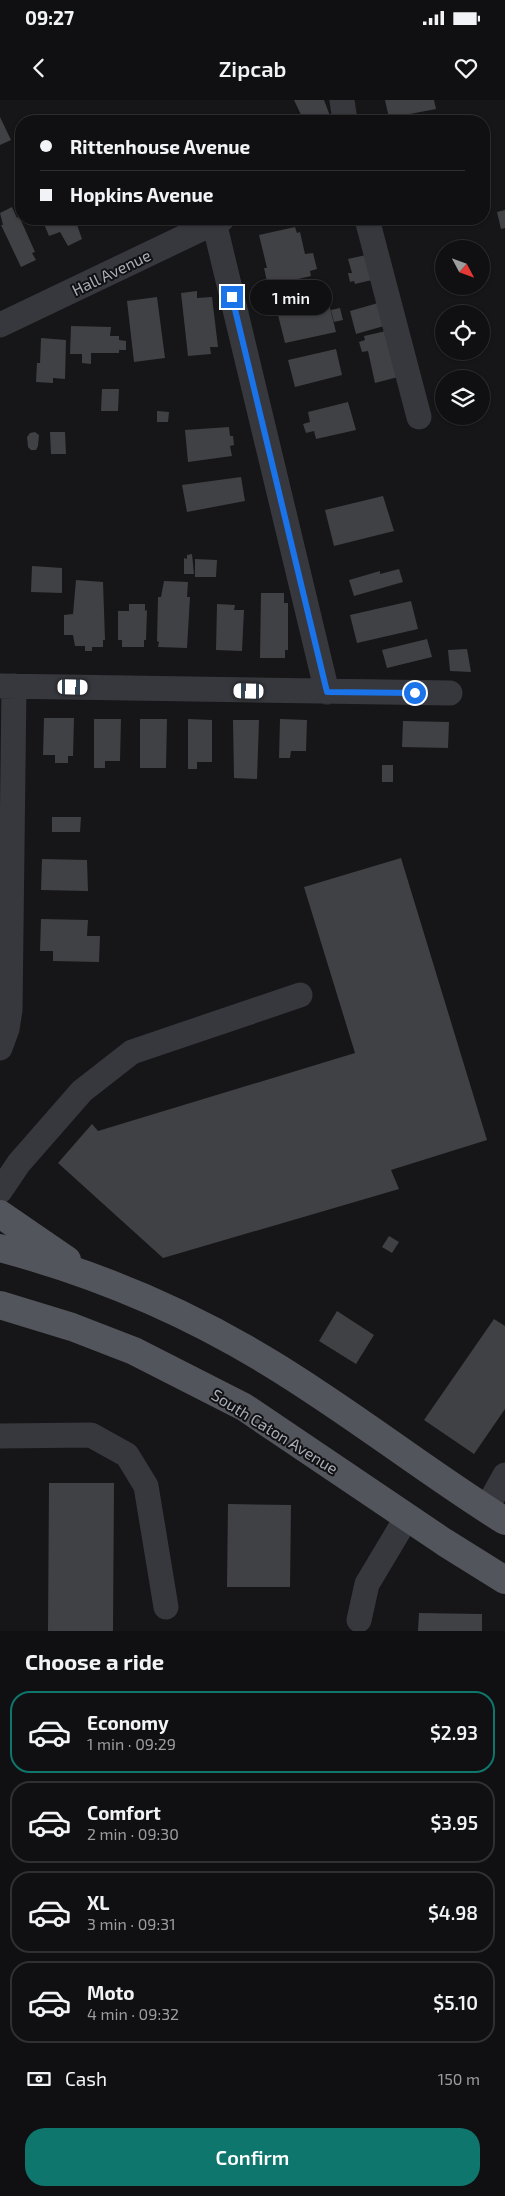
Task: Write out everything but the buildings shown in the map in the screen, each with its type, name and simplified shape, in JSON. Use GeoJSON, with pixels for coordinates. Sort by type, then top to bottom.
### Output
{"type":"FeatureCollection","features":[{"type":"Feature","properties":{"kind":"main road"},"geometry":{"type":"LineString","coordinates":[[0,1214],[93,1278]]}},
{"type":"Feature","properties":{"kind":"main road"},"geometry":{"type":"LineString","coordinates":[[0,1248],[93,1278],[161,1305],[270,1362],[495,1515]]}},
{"type":"Feature","properties":{"kind":"main road","name":"South Caton Avenue"},"geometry":{"type":"LineString","coordinates":[[0,1305],[72,1328],[125,1348],[200,1384],[252,1412],[406,1517],[505,1580]]}},
{"type":"Feature","properties":{"kind":"street"},"geometry":{"type":"LineString","coordinates":[[342,100],[344,115]]}},
{"type":"Feature","properties":{"kind":"street","name":"Hall Avenue"},"geometry":{"type":"LineString","coordinates":[[0,325],[208,225]]}},
{"type":"Feature","properties":{"kind":"street"},"geometry":{"type":"LineString","coordinates":[[219,225],[327,692]]}},
{"type":"Feature","properties":{"kind":"street"},"geometry":{"type":"LineString","coordinates":[[369,225],[419,417]]}},
{"type":"Feature","properties":{"kind":"street"},"geometry":{"type":"LineString","coordinates":[[0,1048],[8,1029],[10,1010],[7,686],[450,694]]}},
{"type":"Feature","properties":{"kind":"street"},"geometry":{"type":"LineString","coordinates":[[0,1192],[19,1163],[82,1091],[132,1052],[300,994]]}},
{"type":"Feature","properties":{"kind":"street"},"geometry":{"type":"LineString","coordinates":[[0,1436],[90,1435],[127,1455],[146,1486],[166,1607]]}},
{"type":"Feature","properties":{"kind":"street"},"geometry":{"type":"LineString","coordinates":[[495,1515],[505,1475]]}},
{"type":"Feature","properties":{"kind":"street"},"geometry":{"type":"LineString","coordinates":[[359,1620],[367,1584],[406,1517]]}},
{"type":"Feature","properties":{"kind":"route"},"geometry":{"type":"LineString","coordinates":[[232,297],[327,692],[415,693]]}}]}
